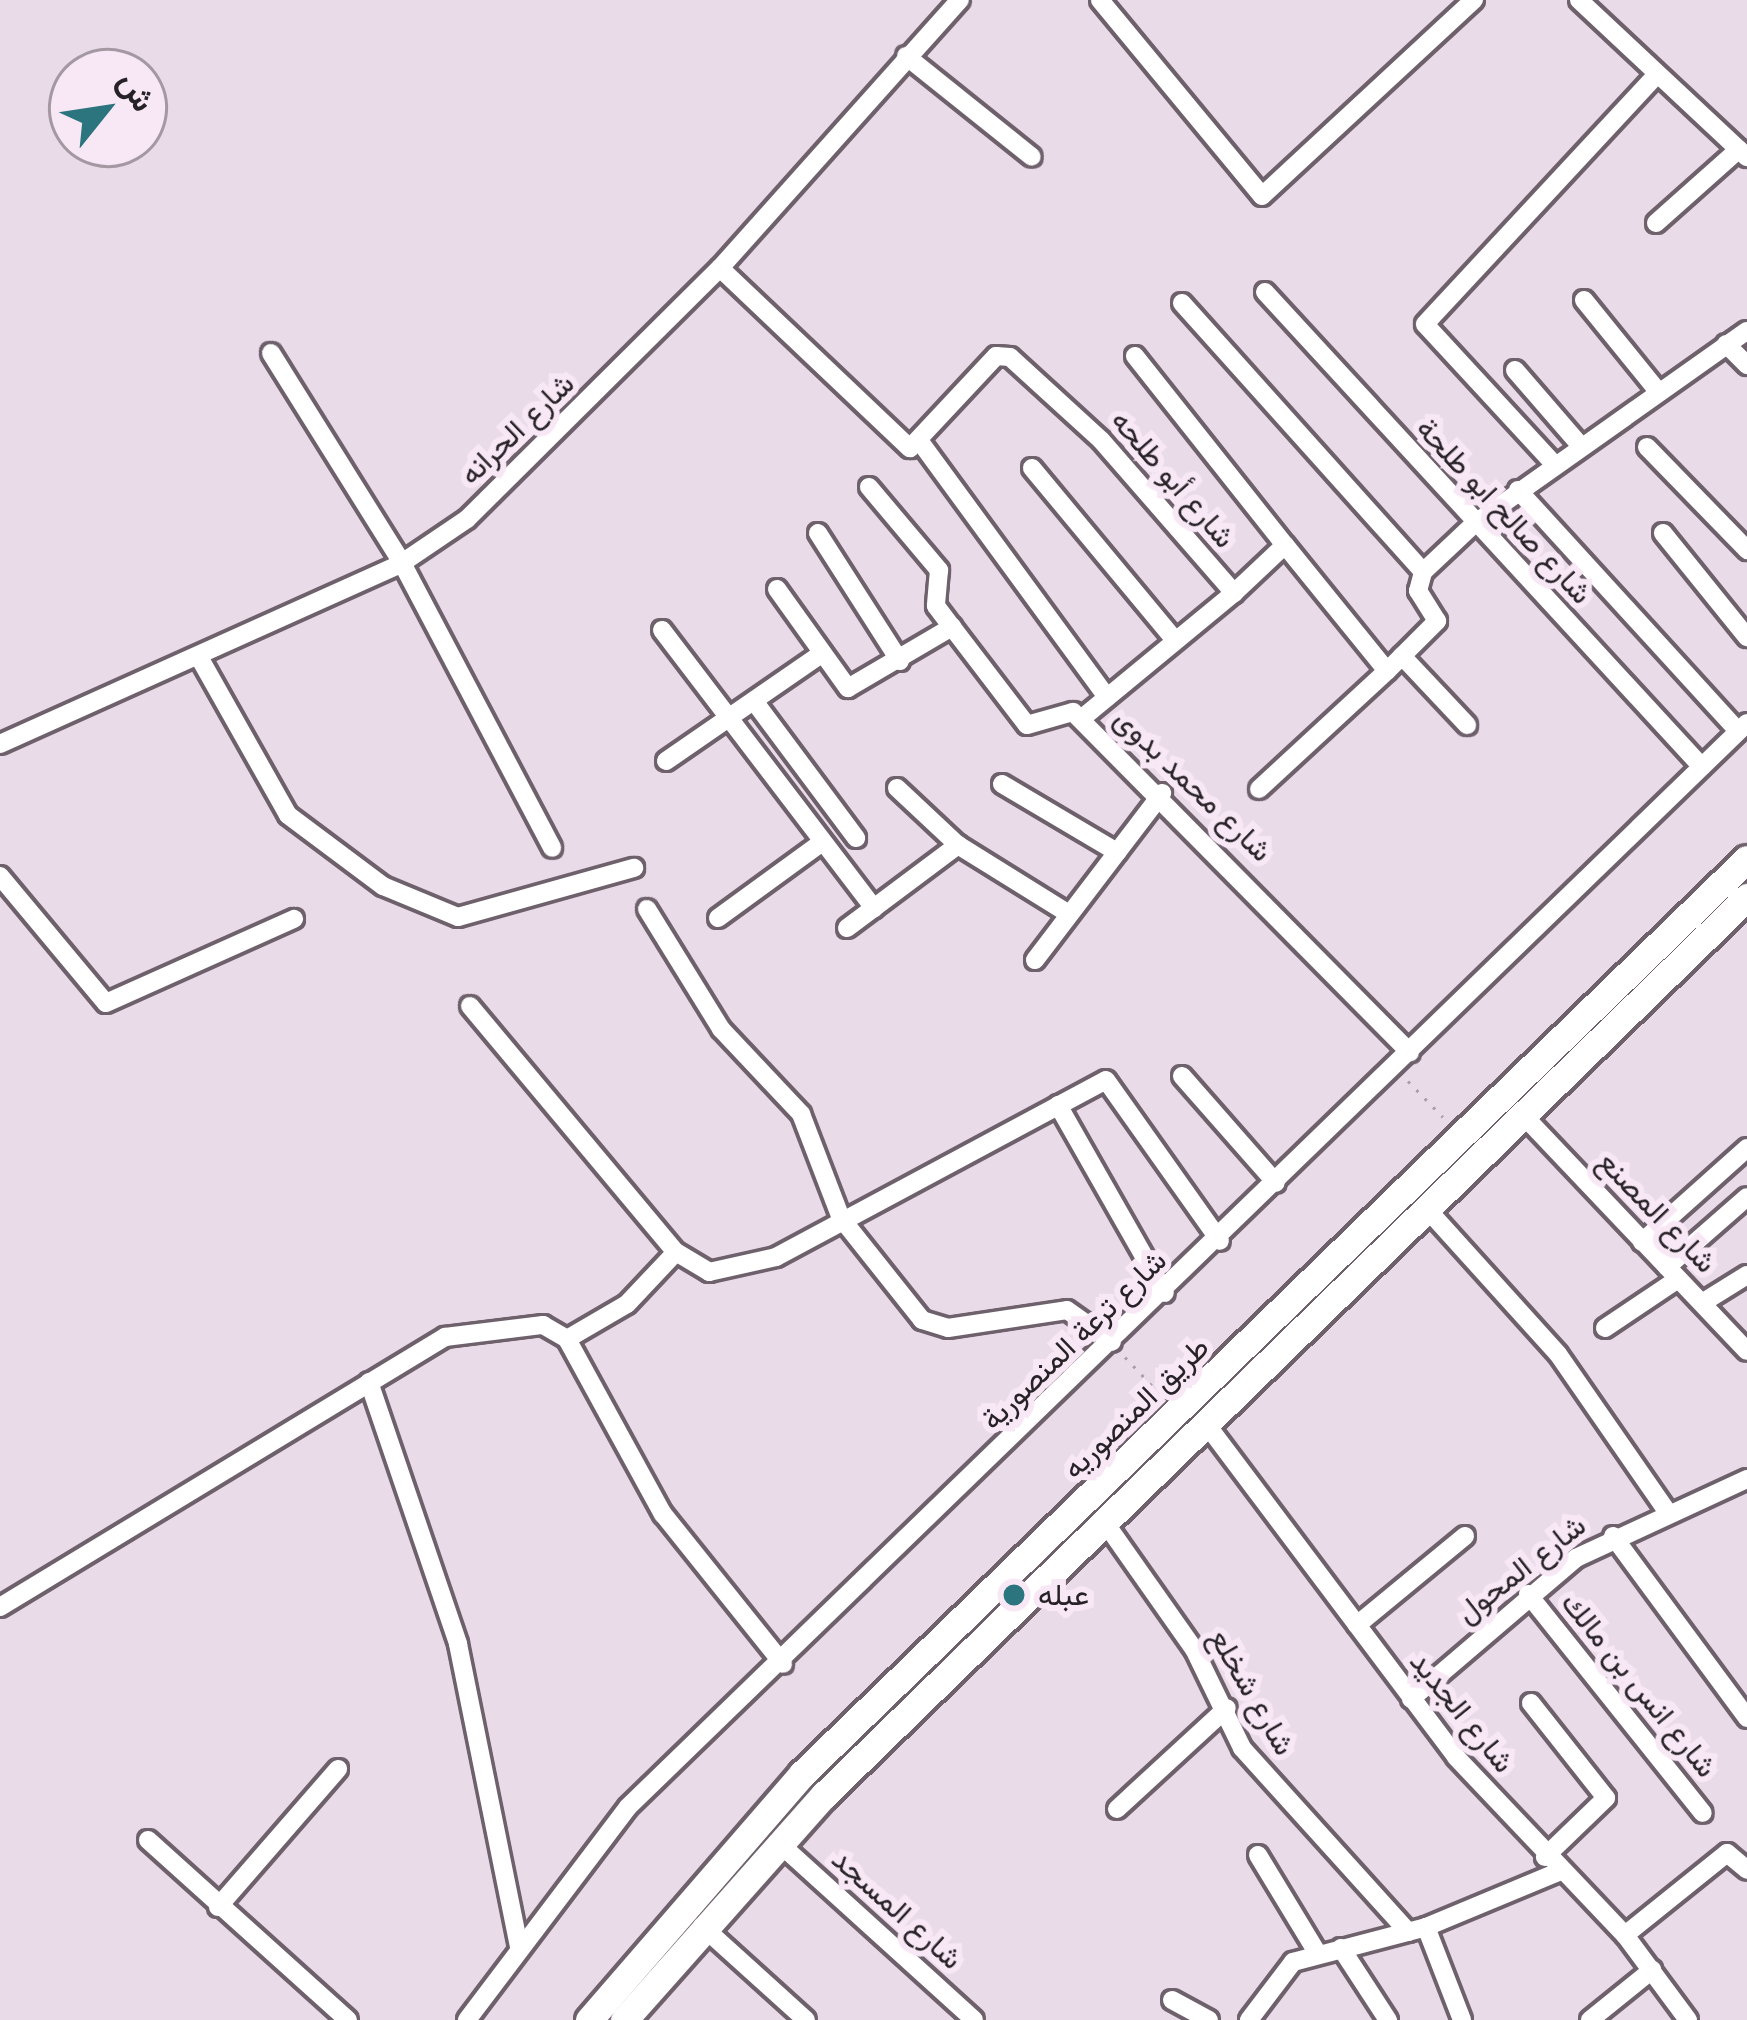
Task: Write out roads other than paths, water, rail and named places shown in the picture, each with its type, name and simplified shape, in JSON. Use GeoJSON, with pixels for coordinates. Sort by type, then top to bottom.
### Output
{"type":"FeatureCollection","features":[{"type":"Feature","properties":{"kind":"main road","name":"طريق المنصوريه"},"geometry":{"type":"LineString","coordinates":[[624,2020],[702,1925],[824,1795],[1523,1115],[1695,929],[1747,860]]}},
{"type":"Feature","properties":{"kind":"main road","name":"طريق المنصوريه"},"geometry":{"type":"LineString","coordinates":[[589,2020],[802,1774],[1695,929],[1747,897]]}},
{"type":"Feature","properties":{"kind":"main road"},"geometry":{"type":"LineString","coordinates":[[802,1774],[824,1795]]}},
{"type":"Feature","properties":{"kind":"street","name":"شارع الحرانه"},"geometry":{"type":"LineString","coordinates":[[0,744],[402,563],[541,452],[721,268],[960,0]]}},
{"type":"Feature","properties":{"kind":"street"},"geometry":{"type":"LineString","coordinates":[[1100,0],[1262,196],[1474,0]]}},
{"type":"Feature","properties":{"kind":"street"},"geometry":{"type":"LineString","coordinates":[[1579,0],[1743,153],[1656,223]]}},
{"type":"Feature","properties":{"kind":"street"},"geometry":{"type":"LineString","coordinates":[[906,56],[1033,157]]}},
{"type":"Feature","properties":{"kind":"street"},"geometry":{"type":"LineString","coordinates":[[1554,464],[1425,324],[1657,74]]}},
{"type":"Feature","properties":{"kind":"street"},"geometry":{"type":"LineString","coordinates":[[721,268],[902,444],[921,443],[1107,698]]}},
{"type":"Feature","properties":{"kind":"street","name":"شارع صالح ابو طلحة"},"geometry":{"type":"LineString","coordinates":[[1265,292],[1702,767]]}},
{"type":"Feature","properties":{"kind":"street"},"geometry":{"type":"LineString","coordinates":[[1583,300],[1657,390]]}},
{"type":"Feature","properties":{"kind":"street"},"geometry":{"type":"LineString","coordinates":[[1182,303],[1423,572]]}},
{"type":"Feature","properties":{"kind":"street"},"geometry":{"type":"LineString","coordinates":[[1259,789],[1437,621],[1418,591],[1423,572],[1474,524],[1657,390],[1747,331]]}},
{"type":"Feature","properties":{"kind":"street"},"geometry":{"type":"LineString","coordinates":[[1726,344],[1747,365]]}},
{"type":"Feature","properties":{"kind":"street"},"geometry":{"type":"LineString","coordinates":[[271,353],[402,563],[552,848]]}},
{"type":"Feature","properties":{"kind":"street"},"geometry":{"type":"LineString","coordinates":[[1135,356],[1285,545]]}},
{"type":"Feature","properties":{"kind":"street","name":"شارع أبو طلحه"},"geometry":{"type":"LineString","coordinates":[[921,443],[988,364],[1010,357],[1101,440],[1234,593],[1285,545],[1387,671]]}},
{"type":"Feature","properties":{"kind":"street"},"geometry":{"type":"LineString","coordinates":[[1515,370],[1580,445]]}},
{"type":"Feature","properties":{"kind":"street"},"geometry":{"type":"LineString","coordinates":[[1647,447],[1747,550]]}},
{"type":"Feature","properties":{"kind":"street"},"geometry":{"type":"LineString","coordinates":[[1032,468],[1174,640]]}},
{"type":"Feature","properties":{"kind":"street"},"geometry":{"type":"LineString","coordinates":[[777,589],[821,654],[854,689],[952,627],[936,606],[939,570],[869,487]]}},
{"type":"Feature","properties":{"kind":"street"},"geometry":{"type":"LineString","coordinates":[[1518,490],[1743,727]]}},
{"type":"Feature","properties":{"kind":"street"},"geometry":{"type":"LineString","coordinates":[[818,533],[900,662]]}},
{"type":"Feature","properties":{"kind":"street"},"geometry":{"type":"LineString","coordinates":[[1663,533],[1747,637]]}},
{"type":"Feature","properties":{"kind":"street"},"geometry":{"type":"LineString","coordinates":[[1081,719],[1234,593]]}},
{"type":"Feature","properties":{"kind":"street","name":"شارع محمد بدوى"},"geometry":{"type":"LineString","coordinates":[[952,627],[1027,725],[1063,709],[1081,719],[1162,793],[1410,1052]]}},
{"type":"Feature","properties":{"kind":"street"},"geometry":{"type":"LineString","coordinates":[[662,630],[726,722],[874,908]]}},
{"type":"Feature","properties":{"kind":"street"},"geometry":{"type":"LineString","coordinates":[[666,760],[821,654]]}},
{"type":"Feature","properties":{"kind":"street"},"geometry":{"type":"LineString","coordinates":[[1402,656],[1467,725]]}},
{"type":"Feature","properties":{"kind":"street"},"geometry":{"type":"LineString","coordinates":[[199,657],[288,815],[383,886],[458,917],[634,868]]}},
{"type":"Feature","properties":{"kind":"street"},"geometry":{"type":"LineString","coordinates":[[754,701],[856,838]]}},
{"type":"Feature","properties":{"kind":"street","name":"شارع ترعة المنصورية"},"geometry":{"type":"LineString","coordinates":[[467,2020],[628,1807],[1117,1348],[1276,1183],[1743,727]]}},
{"type":"Feature","properties":{"kind":"street"},"geometry":{"type":"LineString","coordinates":[[1003,784],[1117,852]]}},
{"type":"Feature","properties":{"kind":"street"},"geometry":{"type":"LineString","coordinates":[[897,788],[958,845],[1069,914]]}},
{"type":"Feature","properties":{"kind":"street"},"geometry":{"type":"LineString","coordinates":[[1035,960],[1162,793]]}},
{"type":"Feature","properties":{"kind":"street"},"geometry":{"type":"LineString","coordinates":[[718,918],[821,844]]}},
{"type":"Feature","properties":{"kind":"street"},"geometry":{"type":"LineString","coordinates":[[847,928],[958,845]]}},
{"type":"Feature","properties":{"kind":"street"},"geometry":{"type":"LineString","coordinates":[[0,876],[87,991],[113,1004],[293,919]]}},
{"type":"Feature","properties":{"kind":"street"},"geometry":{"type":"LineString","coordinates":[[647,910],[721,1029],[801,1114],[842,1218],[934,1328],[1067,1310],[1117,1348]]}},
{"type":"Feature","properties":{"kind":"street"},"geometry":{"type":"LineString","coordinates":[[470,1006],[676,1252],[709,1272],[740,1271],[1058,1105],[1115,1082],[1220,1241]]}},
{"type":"Feature","properties":{"kind":"street"},"geometry":{"type":"LineString","coordinates":[[1182,1076],[1276,1183]]}},
{"type":"Feature","properties":{"kind":"street"},"geometry":{"type":"LineString","coordinates":[[1058,1105],[1166,1293]]}},
{"type":"Feature","properties":{"kind":"street","name":"شارع المصنع"},"geometry":{"type":"LineString","coordinates":[[1523,1115],[1747,1352]]}},
{"type":"Feature","properties":{"kind":"street"},"geometry":{"type":"LineString","coordinates":[[1642,1242],[1747,1148]]}},
{"type":"Feature","properties":{"kind":"street"},"geometry":{"type":"LineString","coordinates":[[1606,1328],[1672,1273],[1747,1197]]}},
{"type":"Feature","properties":{"kind":"street"},"geometry":{"type":"LineString","coordinates":[[1427,1209],[1558,1354],[1666,1510]]}},
{"type":"Feature","properties":{"kind":"street"},"geometry":{"type":"LineString","coordinates":[[567,1339],[627,1304],[676,1252]]}},
{"type":"Feature","properties":{"kind":"street"},"geometry":{"type":"LineString","coordinates":[[1702,1303],[1747,1275]]}},
{"type":"Feature","properties":{"kind":"street"},"geometry":{"type":"LineString","coordinates":[[0,1606],[465,1329],[543,1325],[567,1339],[652,1498],[783,1664]]}},
{"type":"Feature","properties":{"kind":"street"},"geometry":{"type":"LineString","coordinates":[[369,1382],[458,1644],[520,1947]]}},
{"type":"Feature","properties":{"kind":"street","name":"شارع الجديد"},"geometry":{"type":"LineString","coordinates":[[1207,1425],[1412,1699],[1551,1864],[1625,1935],[1688,2020]]}},
{"type":"Feature","properties":{"kind":"street","name":"شارع المحول"},"geometry":{"type":"LineString","coordinates":[[1412,1699],[1528,1594],[1613,1536],[1747,1479]]}},
{"type":"Feature","properties":{"kind":"street","name":"شارع شخلع"},"geometry":{"type":"LineString","coordinates":[[1106,1524],[1227,1708],[1260,1771],[1417,1930]]}},
{"type":"Feature","properties":{"kind":"street"},"geometry":{"type":"LineString","coordinates":[[1357,1625],[1465,1536]]}},
{"type":"Feature","properties":{"kind":"street"},"geometry":{"type":"LineString","coordinates":[[1613,1536],[1747,1718]]}},
{"type":"Feature","properties":{"kind":"street","name":"شارع انس بن مالك"},"geometry":{"type":"LineString","coordinates":[[1528,1594],[1703,1813]]}},
{"type":"Feature","properties":{"kind":"street"},"geometry":{"type":"LineString","coordinates":[[1249,2020],[1283,1970],[1318,1954],[1417,1930],[1551,1864],[1606,1798],[1531,1703]]}},
{"type":"Feature","properties":{"kind":"street"},"geometry":{"type":"LineString","coordinates":[[1118,1809],[1227,1708]]}},
{"type":"Feature","properties":{"kind":"street"},"geometry":{"type":"LineString","coordinates":[[218,1907],[338,1769]]}},
{"type":"Feature","properties":{"kind":"street"},"geometry":{"type":"LineString","coordinates":[[148,1840],[348,2020]]}},
{"type":"Feature","properties":{"kind":"street","name":"شارع المسجد"},"geometry":{"type":"LineString","coordinates":[[779,1843],[974,2020]]}},
{"type":"Feature","properties":{"kind":"street"},"geometry":{"type":"LineString","coordinates":[[1625,1935],[1727,1853],[1745,1866]]}},
{"type":"Feature","properties":{"kind":"street"},"geometry":{"type":"LineString","coordinates":[[1258,1855],[1318,1954]]}},
{"type":"Feature","properties":{"kind":"street"},"geometry":{"type":"LineString","coordinates":[[702,1925],[806,2020]]}},
{"type":"Feature","properties":{"kind":"street"},"geometry":{"type":"LineString","coordinates":[[1417,1930],[1462,2020]]}},
{"type":"Feature","properties":{"kind":"street"},"geometry":{"type":"LineString","coordinates":[[1341,1948],[1388,2020]]}},
{"type":"Feature","properties":{"kind":"street"},"geometry":{"type":"LineString","coordinates":[[1590,2020],[1652,1970]]}},
{"type":"Feature","properties":{"kind":"street"},"geometry":{"type":"LineString","coordinates":[[1172,2000],[1209,2020]]}},
{"type":"Feature","properties":{"kind":"place","name":"عبله"},"geometry":{"type":"Point","coordinates":[1014,1595]}}]}
